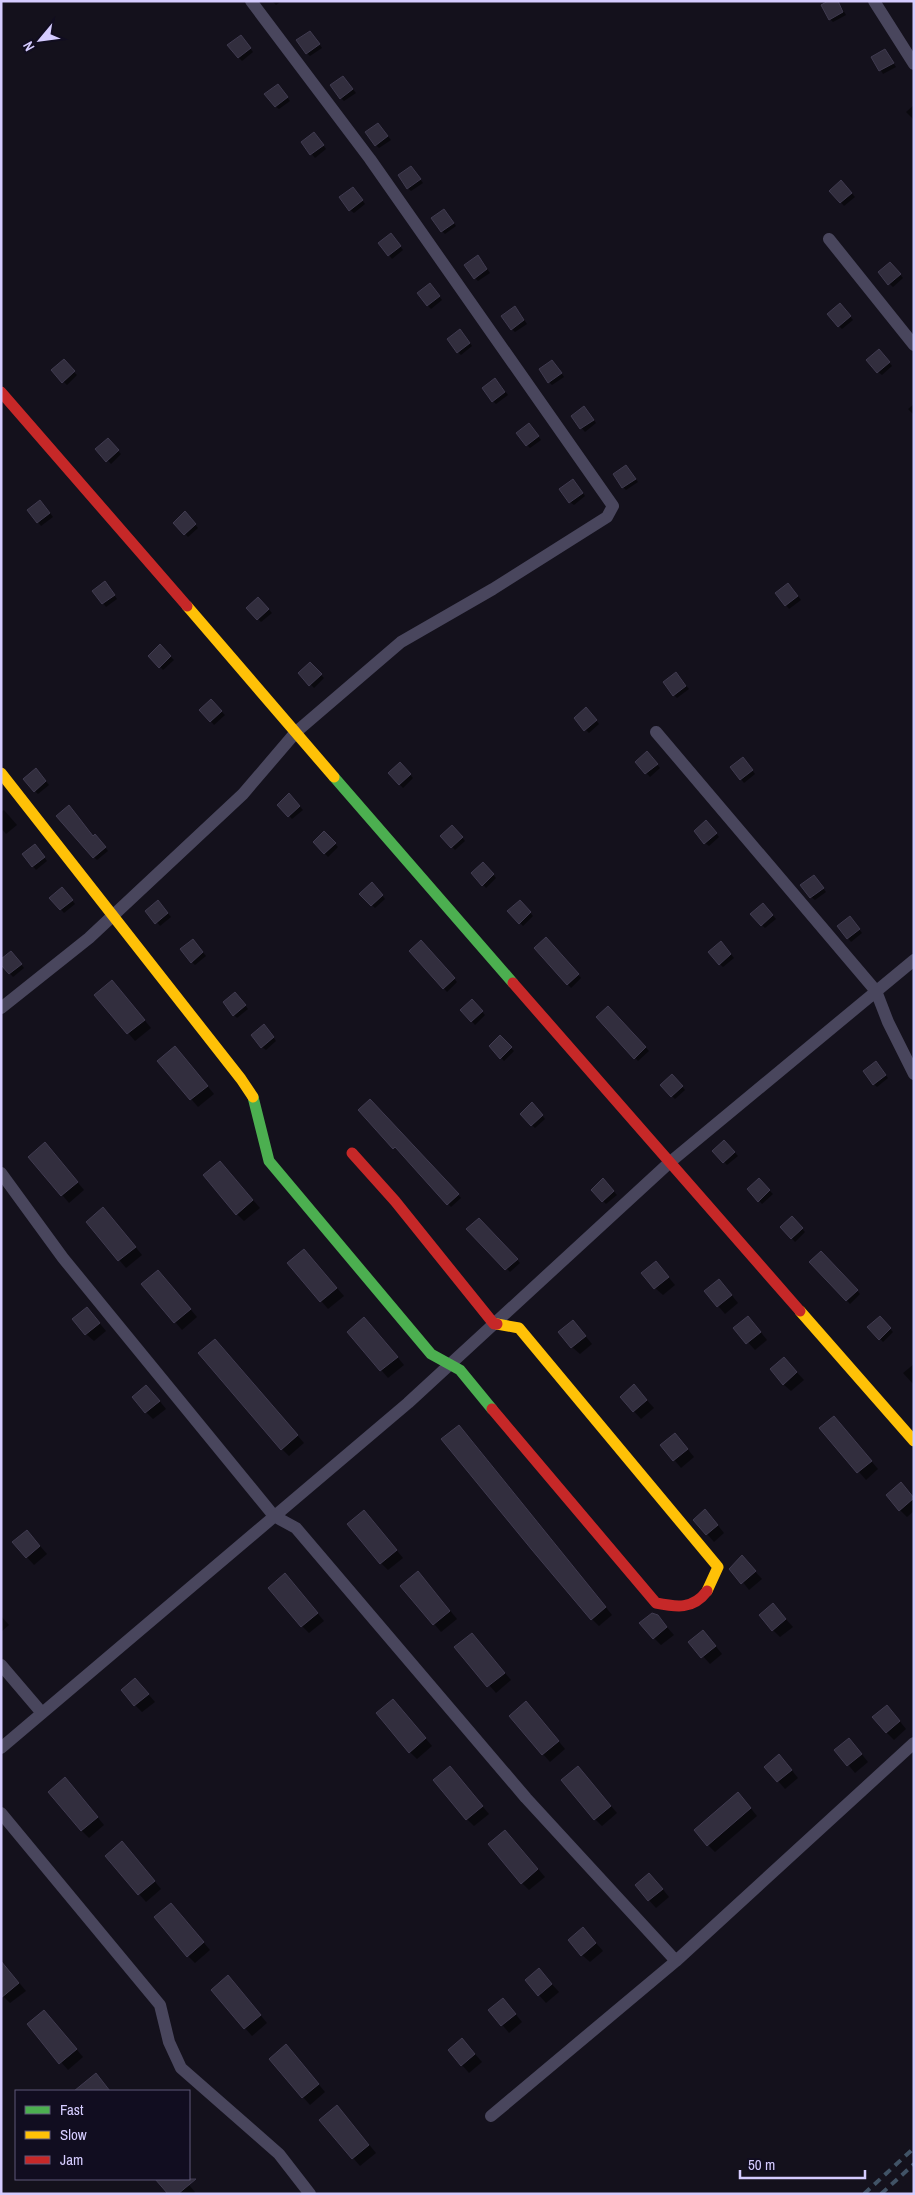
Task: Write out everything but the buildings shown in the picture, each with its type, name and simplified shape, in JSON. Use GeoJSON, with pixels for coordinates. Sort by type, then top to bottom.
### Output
{"type":"FeatureCollection","features":[{"type":"Feature","properties":{"kind":"street"},"geometry":{"type":"LineString","coordinates":[[1,1008],[89,938],[112,917],[243,794],[296,732],[401,642],[493,589],[607,517],[613,506],[370,160],[251,1]]}},
{"type":"Feature","properties":{"kind":"street"},"geometry":{"type":"LineString","coordinates":[[874,1],[914,64]]}},
{"type":"Feature","properties":{"kind":"street"},"geometry":{"type":"LineString","coordinates":[[829,239],[914,345]]}},
{"type":"Feature","properties":{"kind":"street"},"geometry":{"type":"LineString","coordinates":[[1,392],[669,1163],[914,1441]]}},
{"type":"Feature","properties":{"kind":"street"},"geometry":{"type":"LineString","coordinates":[[656,732],[876,991],[888,1022],[914,1074]]}},
{"type":"Feature","properties":{"kind":"street"},"geometry":{"type":"LineString","coordinates":[[1,773],[112,917],[241,1079],[253,1097],[269,1161],[431,1354],[460,1370],[656,1603],[676,1608],[699,1601],[712,1585],[718,1567],[519,1328],[494,1324],[395,1201],[352,1153]]}},
{"type":"Feature","properties":{"kind":"street"},"geometry":{"type":"LineString","coordinates":[[1,1748],[408,1403],[669,1163],[914,960]]}},
{"type":"Feature","properties":{"kind":"street"},"geometry":{"type":"LineString","coordinates":[[1,1173],[63,1258],[274,1516],[296,1528],[526,1798],[676,1961]]}},
{"type":"Feature","properties":{"kind":"street"},"geometry":{"type":"LineString","coordinates":[[1,1665],[42,1713]]}},
{"type":"Feature","properties":{"kind":"street"},"geometry":{"type":"LineString","coordinates":[[491,2116],[676,1961],[914,1743]]}},
{"type":"Feature","properties":{"kind":"street"},"geometry":{"type":"LineString","coordinates":[[1,1813],[160,2005],[169,2042],[181,2068],[278,2154],[310,2194]]}},
{"type":"Feature","properties":{"kind":"railway"},"geometry":{"type":"LineString","coordinates":[[864,2194],[914,2148]]}},
{"type":"Feature","properties":{"kind":"railway"},"geometry":{"type":"LineString","coordinates":[[881,2194],[914,2164]]}},
{"type":"Feature","properties":{"kind":"traffic: fast"},"geometry":{"type":"LineString","coordinates":[[334,777],[513,983]]}},
{"type":"Feature","properties":{"kind":"traffic: fast"},"geometry":{"type":"LineString","coordinates":[[253,1097],[269,1161],[431,1354],[460,1370],[492,1409]]}},
{"type":"Feature","properties":{"kind":"traffic: slow"},"geometry":{"type":"LineString","coordinates":[[187,606],[334,777]]}},
{"type":"Feature","properties":{"kind":"traffic: slow"},"geometry":{"type":"LineString","coordinates":[[1,773],[241,1079],[253,1097]]}},
{"type":"Feature","properties":{"kind":"traffic: slow"},"geometry":{"type":"LineString","coordinates":[[800,1311],[914,1441]]}},
{"type":"Feature","properties":{"kind":"traffic: slow"},"geometry":{"type":"LineString","coordinates":[[497,1324],[519,1328],[718,1567],[707,1591]]}},
{"type":"Feature","properties":{"kind":"traffic: jam"},"geometry":{"type":"LineString","coordinates":[[1,392],[187,606]]}},
{"type":"Feature","properties":{"kind":"traffic: jam"},"geometry":{"type":"LineString","coordinates":[[513,983],[800,1311]]}},
{"type":"Feature","properties":{"kind":"traffic: jam"},"geometry":{"type":"LineString","coordinates":[[352,1153],[395,1201],[494,1324],[497,1324]]}},
{"type":"Feature","properties":{"kind":"traffic: jam"},"geometry":{"type":"LineString","coordinates":[[492,1409],[656,1603],[684,1606],[696,1601],[707,1591]]}}]}
